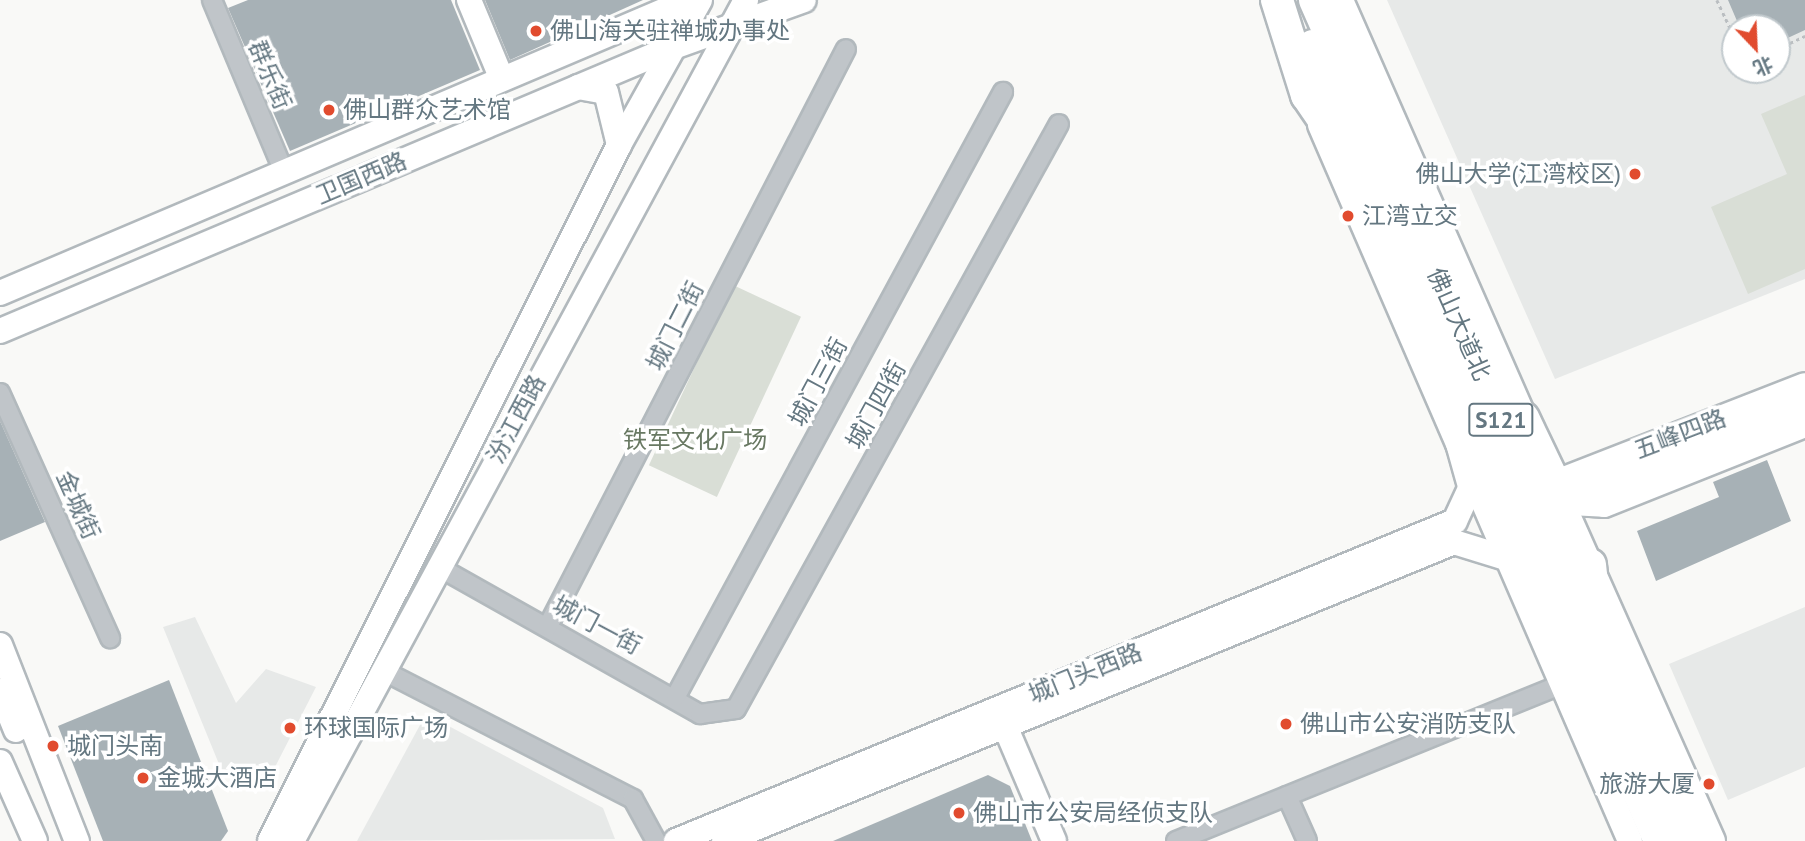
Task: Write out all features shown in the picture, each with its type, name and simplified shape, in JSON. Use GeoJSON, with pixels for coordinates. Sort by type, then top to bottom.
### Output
{"type":"FeatureCollection","features":[{"type":"Feature","properties":{"kind":"highway"},"geometry":{"type":"LineString","coordinates":[[1278,0],[1307,95],[1377,198]]}},
{"type":"Feature","properties":{"kind":"highway","name":"佛山大道北"},"geometry":{"type":"LineString","coordinates":[[1294,0],[1429,319],[1660,841]]}},
{"type":"Feature","properties":{"kind":"highway","name":"佛山大道北"},"geometry":{"type":"LineString","coordinates":[[1315,0],[1687,841]]}},
{"type":"Feature","properties":{"kind":"highway"},"geometry":{"type":"LineString","coordinates":[[1331,0],[1558,493]]}},
{"type":"Feature","properties":{"kind":"highway"},"geometry":{"type":"LineString","coordinates":[[1429,319],[1473,482]]}},
{"type":"Feature","properties":{"kind":"highway"},"geometry":{"type":"LineString","coordinates":[[1590,565],[1599,645]]}},
{"type":"Feature","properties":{"kind":"main road"},"geometry":{"type":"LineString","coordinates":[[469,0],[501,77]]}},
{"type":"Feature","properties":{"kind":"main road"},"geometry":{"type":"LineString","coordinates":[[1264,0],[1630,841]]}},
{"type":"Feature","properties":{"kind":"main road"},"geometry":{"type":"LineString","coordinates":[[1341,0],[1713,841]]}},
{"type":"Feature","properties":{"kind":"main road","name":"卫国西路"},"geometry":{"type":"LineString","coordinates":[[0,293],[501,77],[687,1]]}},
{"type":"Feature","properties":{"kind":"main road","name":"汾江西路"},"geometry":{"type":"LineString","coordinates":[[270,841],[619,145],[671,48],[687,1]]}},
{"type":"Feature","properties":{"kind":"main road"},"geometry":{"type":"LineString","coordinates":[[739,2],[794,5]]}},
{"type":"Feature","properties":{"kind":"main road","name":"汾江西路"},"geometry":{"type":"LineString","coordinates":[[292,841],[739,2]]}},
{"type":"Feature","properties":{"kind":"main road","name":"卫国西路"},"geometry":{"type":"LineString","coordinates":[[0,331],[671,48],[794,5]]}},
{"type":"Feature","properties":{"kind":"main road"},"geometry":{"type":"LineString","coordinates":[[578,87],[606,92],[619,145]]}},
{"type":"Feature","properties":{"kind":"main road"},"geometry":{"type":"LineString","coordinates":[[1744,408],[1772,386],[1805,373]]}},
{"type":"Feature","properties":{"kind":"main road","name":"五峰四路"},"geometry":{"type":"LineString","coordinates":[[1558,493],[1744,408],[1805,384]]}},
{"type":"Feature","properties":{"kind":"main road","name":"五峰四路"},"geometry":{"type":"LineString","coordinates":[[1558,493],[1805,405]]}},
{"type":"Feature","properties":{"kind":"main road"},"geometry":{"type":"LineString","coordinates":[[1558,493],[1604,505],[1805,425]]}},
{"type":"Feature","properties":{"kind":"main road","name":"城门头西路"},"geometry":{"type":"LineString","coordinates":[[676,841],[1455,521],[1473,482]]}},
{"type":"Feature","properties":{"kind":"main road","name":"城门头西路"},"geometry":{"type":"LineString","coordinates":[[724,841],[1454,542],[1506,558]]}},
{"type":"Feature","properties":{"kind":"main road"},"geometry":{"type":"LineString","coordinates":[[0,645],[77,841]]}},
{"type":"Feature","properties":{"kind":"main road"},"geometry":{"type":"LineString","coordinates":[[0,691],[62,841]]}},
{"type":"Feature","properties":{"kind":"main road"},"geometry":{"type":"LineString","coordinates":[[1005,726],[1054,841]]}},
{"type":"Feature","properties":{"kind":"main road"},"geometry":{"type":"LineString","coordinates":[[0,762],[35,841]]}},
{"type":"Feature","properties":{"kind":"main road"},"geometry":{"type":"LineString","coordinates":[[0,792],[21,841]]}},
{"type":"Feature","properties":{"kind":"street","name":"群乐街"},"geometry":{"type":"LineString","coordinates":[[215,1],[283,170]]}},
{"type":"Feature","properties":{"kind":"street","name":"城门二街"},"geometry":{"type":"LineString","coordinates":[[548,626],[846,49]]}},
{"type":"Feature","properties":{"kind":"street","name":"城门三街"},"geometry":{"type":"LineString","coordinates":[[676,696],[1003,92]]}},
{"type":"Feature","properties":{"kind":"street","name":"城门四街"},"geometry":{"type":"LineString","coordinates":[[736,709],[1059,124]]}},
{"type":"Feature","properties":{"kind":"street","name":"金城街"},"geometry":{"type":"LineString","coordinates":[[0,393],[110,638]]}},
{"type":"Feature","properties":{"kind":"street","name":"城门一街"},"geometry":{"type":"LineString","coordinates":[[437,566],[676,696],[700,714],[736,709]]}},
{"type":"Feature","properties":{"kind":"street"},"geometry":{"type":"LineString","coordinates":[[382,670],[633,799],[656,841]]}},
{"type":"Feature","properties":{"kind":"street"},"geometry":{"type":"LineString","coordinates":[[1176,841],[1562,684]]}},
{"type":"Feature","properties":{"kind":"street"},"geometry":{"type":"LineString","coordinates":[[1287,796],[1307,841]]}},
{"type":"Feature","properties":{"kind":"shaded area","name":"佛山大学(江湾校区)"},"geometry":{"type":"Polygon","coordinates":[[[1387,0],[1805,0],[1805,279],[1555,379],[1387,0]]]}},
{"type":"Feature","properties":{"kind":"shaded area"},"geometry":{"type":"Polygon","coordinates":[[[1805,607],[1805,767],[1728,800],[1669,664],[1805,607]]]}},
{"type":"Feature","properties":{"kind":"shaded area"},"geometry":{"type":"Polygon","coordinates":[[[195,617],[236,703],[266,669],[316,687],[274,769],[261,776],[221,769],[163,627],[195,617]]]}},
{"type":"Feature","properties":{"kind":"shaded area"},"geometry":{"type":"Polygon","coordinates":[[[426,714],[603,808],[615,839],[357,841],[426,714]]]}},
{"type":"Feature","properties":{"kind":"green space"},"geometry":{"type":"Polygon","coordinates":[[[1805,95],[1805,269],[1748,294],[1711,207],[1787,174],[1761,114],[1805,95]]]}},
{"type":"Feature","properties":{"kind":"green space","name":"铁军文化广场"},"geometry":{"type":"Polygon","coordinates":[[[733,285],[801,317],[717,497],[649,465],[733,285]]]}},
{"type":"Feature","properties":{"kind":"building","name":"佛山群众艺术馆"},"geometry":{"type":"Polygon","coordinates":[[[248,0],[451,0],[480,70],[290,151],[228,8],[248,0]]]}},
{"type":"Feature","properties":{"kind":"building","name":"佛山海关驻禅城办事处"},"geometry":{"type":"Polygon","coordinates":[[[485,0],[643,0],[510,60],[485,0]]]}},
{"type":"Feature","properties":{"kind":"building"},"geometry":{"type":"Polygon","coordinates":[[[1728,0],[1805,0],[1805,30],[1791,36],[1791,14],[1734,14],[1728,0]]]}},
{"type":"Feature","properties":{"kind":"building"},"geometry":{"type":"Polygon","coordinates":[[[0,421],[45,522],[0,541],[0,421]]]}},
{"type":"Feature","properties":{"kind":"building"},"geometry":{"type":"Polygon","coordinates":[[[1767,460],[1791,521],[1656,581],[1637,531],[1719,497],[1713,482],[1767,460]]]}},
{"type":"Feature","properties":{"kind":"building","name":"金城大酒店"},"geometry":{"type":"Polygon","coordinates":[[[169,680],[228,831],[221,841],[103,841],[58,726],[169,680]]]}},
{"type":"Feature","properties":{"kind":"building","name":"佛山市公安局经侦支队"},"geometry":{"type":"Polygon","coordinates":[[[988,775],[1010,786],[1032,841],[833,841],[988,775]]]}},
{"type":"Feature","properties":{"kind":"place","name":"佛山海关驻禅城办事处"},"geometry":{"type":"Point","coordinates":[536,31]}},
{"type":"Feature","properties":{"kind":"place","name":"佛山群众艺术馆"},"geometry":{"type":"Point","coordinates":[329,110]}},
{"type":"Feature","properties":{"kind":"place","name":"佛山大学(江湾校区)"},"geometry":{"type":"Point","coordinates":[1635,174]}},
{"type":"Feature","properties":{"kind":"place","name":"江湾立交"},"geometry":{"type":"Point","coordinates":[1348,216]}},
{"type":"Feature","properties":{"kind":"place","name":"佛山市公安消防支队"},"geometry":{"type":"Point","coordinates":[1286,724]}},
{"type":"Feature","properties":{"kind":"place","name":"环球国际广场"},"geometry":{"type":"Point","coordinates":[290,728]}},
{"type":"Feature","properties":{"kind":"place","name":"城门头南"},"geometry":{"type":"Point","coordinates":[53,746]}},
{"type":"Feature","properties":{"kind":"place","name":"金城大酒店"},"geometry":{"type":"Point","coordinates":[143,778]}},
{"type":"Feature","properties":{"kind":"place","name":"旅游大厦"},"geometry":{"type":"Point","coordinates":[1709,784]}},
{"type":"Feature","properties":{"kind":"place","name":"佛山市公安局经侦支队"},"geometry":{"type":"Point","coordinates":[959,813]}}]}
